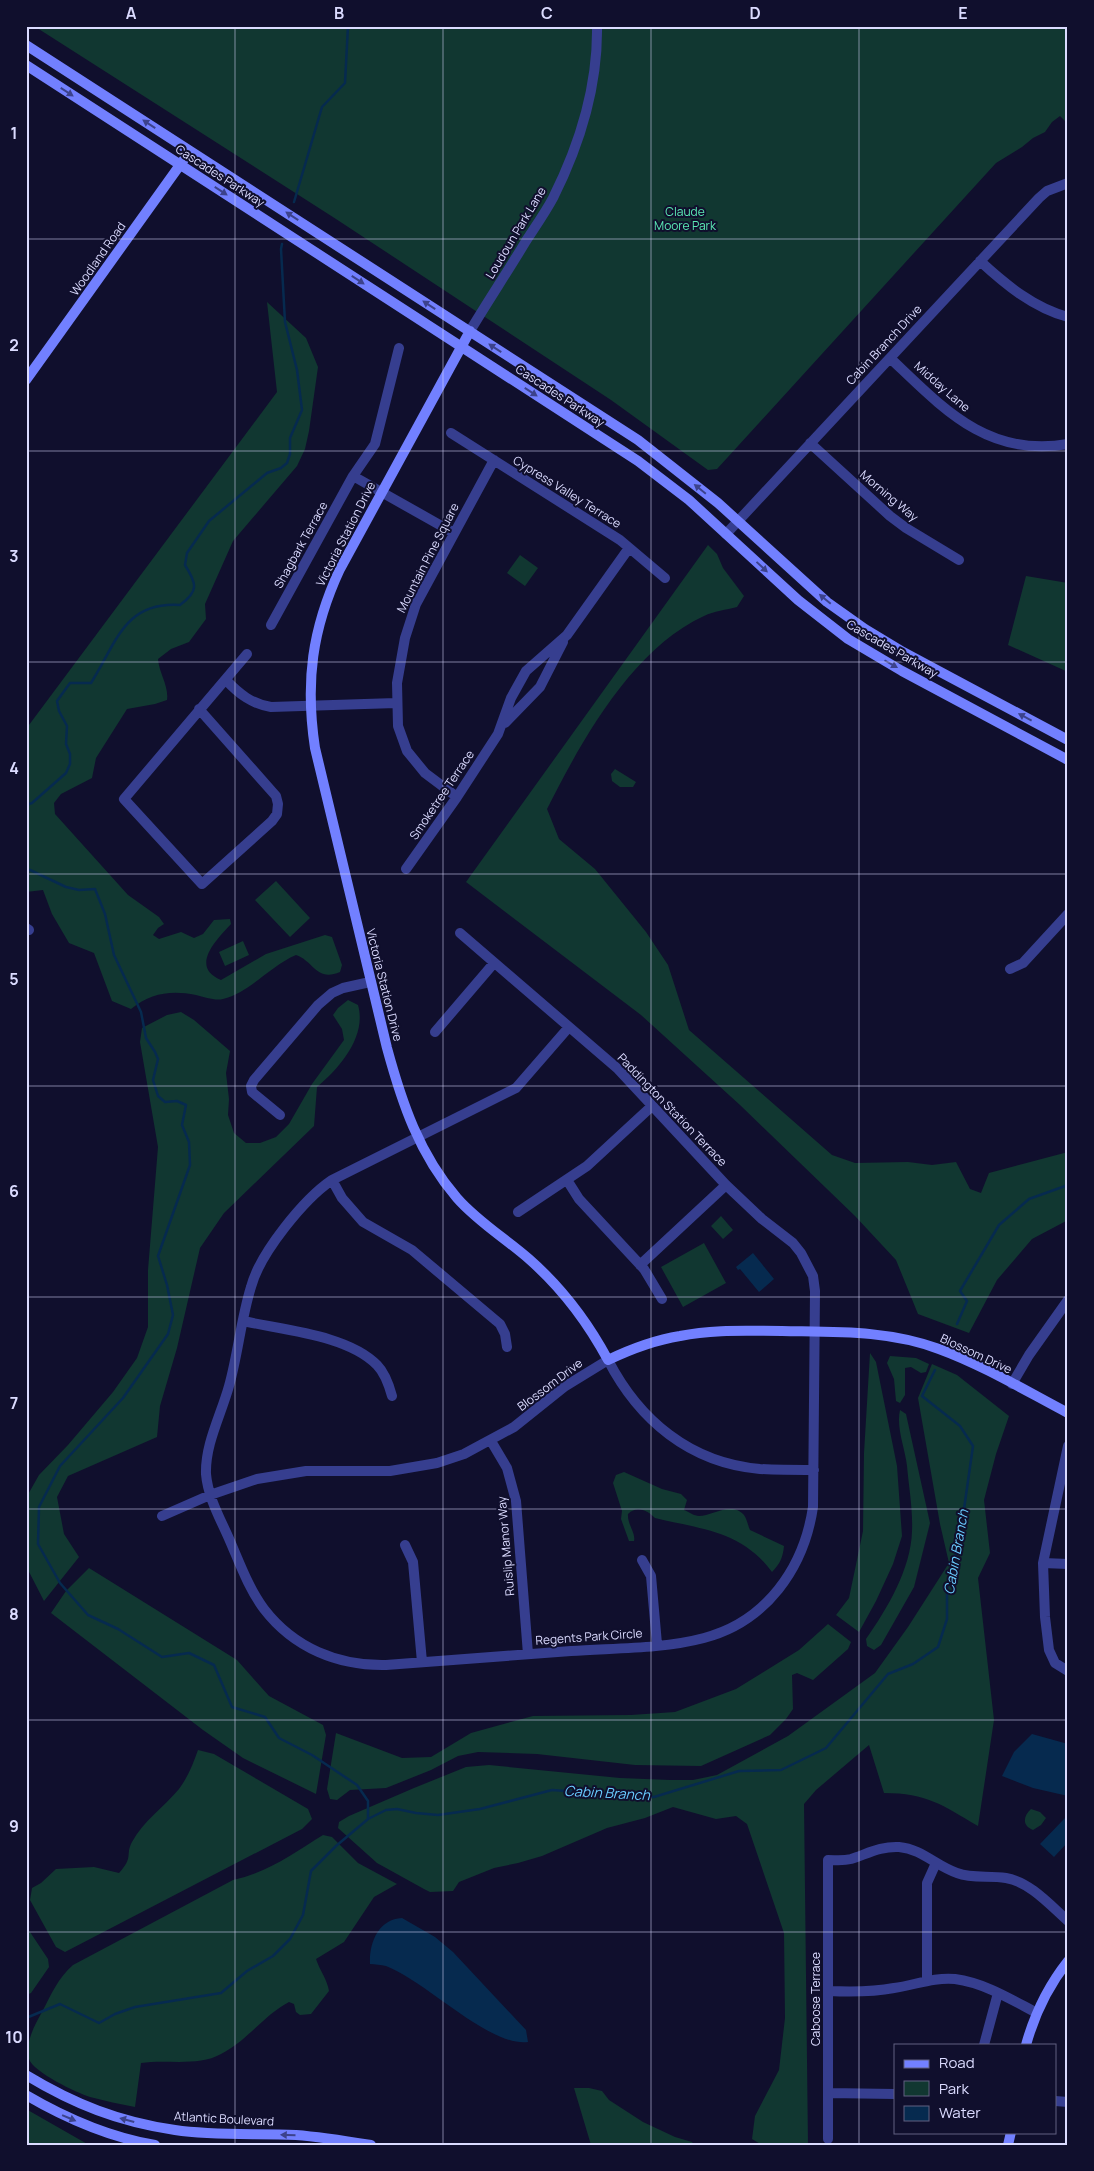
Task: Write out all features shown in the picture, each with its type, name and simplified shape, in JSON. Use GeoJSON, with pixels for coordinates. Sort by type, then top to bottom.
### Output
{"type":"FeatureCollection","features":[{"type":"Feature","properties":{"kind":"main road","name":"Cascades Parkway"},"geometry":{"type":"LineString","coordinates":[[26,45],[638,440],[738,521],[827,602],[865,629],[902,652],[1068,740]]}},
{"type":"Feature","properties":{"kind":"main road","name":"Cascades Parkway"},"geometry":{"type":"LineString","coordinates":[[26,65],[638,461],[689,500],[798,600],[848,639],[902,671],[1068,760]]}},
{"type":"Feature","properties":{"kind":"main road","name":"Woodland Road"},"geometry":{"type":"LineString","coordinates":[[26,380],[190,151]]}},
{"type":"Feature","properties":{"kind":"main road","name":"Victoria Station Drive"},"geometry":{"type":"LineString","coordinates":[[470,331],[340,569],[321,616],[312,660],[310,706],[315,748],[370,982],[399,1093],[417,1138],[442,1179],[457,1198],[492,1230],[528,1258],[568,1298],[594,1335],[608,1360]]}},
{"type":"Feature","properties":{"kind":"main road","name":"Blossom Drive"},"geometry":{"type":"LineString","coordinates":[[608,1360],[656,1342],[703,1332],[868,1333],[916,1341],[963,1359],[1068,1413]]}},
{"type":"Feature","properties":{"kind":"main road"},"geometry":{"type":"LineString","coordinates":[[1026,2044],[1037,2013],[1051,1986],[1068,1961]]}},
{"type":"Feature","properties":{"kind":"main road","name":"Atlantic Boulevard"},"geometry":{"type":"LineString","coordinates":[[26,2075],[76,2103],[124,2120],[175,2130],[223,2134],[296,2135],[371,2145]]}},
{"type":"Feature","properties":{"kind":"main road"},"geometry":{"type":"LineString","coordinates":[[26,2095],[55,2112],[95,2129],[137,2142],[155,2145]]}},
{"type":"Feature","properties":{"kind":"street","name":"Loudoun Park Lane"},"geometry":{"type":"LineString","coordinates":[[470,331],[552,200],[568,165],[582,125],[589,95],[595,62],[597,26]]}},
{"type":"Feature","properties":{"kind":"street","name":"Cabin Branch Drive"},"geometry":{"type":"LineString","coordinates":[[726,534],[1039,198],[1047,191],[1068,183]]}},
{"type":"Feature","properties":{"kind":"street"},"geometry":{"type":"LineString","coordinates":[[980,261],[1004,283],[1032,302],[1056,314],[1068,317]]}},
{"type":"Feature","properties":{"kind":"street","name":"Shagbark Terrace"},"geometry":{"type":"LineString","coordinates":[[271,625],[353,476],[369,455],[380,432],[399,348]]}},
{"type":"Feature","properties":{"kind":"street","name":"Midday Lane"},"geometry":{"type":"LineString","coordinates":[[890,358],[950,414],[988,436],[1034,446],[1068,444]]}},
{"type":"Feature","properties":{"kind":"street","name":"Cypress Valley Terrace"},"geometry":{"type":"LineString","coordinates":[[451,433],[629,548],[666,578]]}},
{"type":"Feature","properties":{"kind":"street","name":"Morning Way"},"geometry":{"type":"LineString","coordinates":[[810,443],[890,516],[906,528],[959,560]]}},
{"type":"Feature","properties":{"kind":"street","name":"Mountain Pine Square"},"geometry":{"type":"LineString","coordinates":[[457,797],[425,773],[407,751],[398,726],[396,703],[399,661],[410,622],[423,590],[494,460]]}},
{"type":"Feature","properties":{"kind":"street"},"geometry":{"type":"LineString","coordinates":[[353,476],[454,533]]}},
{"type":"Feature","properties":{"kind":"street","name":"Smoketree Terrace"},"geometry":{"type":"LineString","coordinates":[[406,869],[457,797],[506,722],[540,687],[567,635],[629,548]]}},
{"type":"Feature","properties":{"kind":"street","name":"Smoketree Terrace"},"geometry":{"type":"LineString","coordinates":[[498,734],[514,691],[526,671],[567,635]]}},
{"type":"Feature","properties":{"kind":"street"},"geometry":{"type":"LineString","coordinates":[[199,709],[276,796],[278,804],[277,814],[272,821],[202,884],[124,799],[199,709],[247,654]]}},
{"type":"Feature","properties":{"kind":"street"},"geometry":{"type":"LineString","coordinates":[[226,680],[246,699],[271,707],[396,703]]}},
{"type":"Feature","properties":{"kind":"street"},"geometry":{"type":"LineString","coordinates":[[1010,969],[1023,963],[1068,914]]}},
{"type":"Feature","properties":{"kind":"street","name":"Paddington Station Terrace"},"geometry":{"type":"LineString","coordinates":[[460,933],[618,1069],[726,1185],[802,1253],[813,1276],[815,1332]]}},
{"type":"Feature","properties":{"kind":"street"},"geometry":{"type":"LineString","coordinates":[[434,1032],[494,963]]}},
{"type":"Feature","properties":{"kind":"street"},"geometry":{"type":"LineString","coordinates":[[280,1115],[252,1092],[251,1086],[254,1080],[318,1005],[332,993],[343,988],[370,982]]}},
{"type":"Feature","properties":{"kind":"street","name":"Regents Park Circle"},"geometry":{"type":"LineString","coordinates":[[569,1027],[516,1088],[332,1180],[309,1199],[265,1255],[251,1286],[232,1376],[208,1448],[206,1476],[210,1495],[253,1591],[263,1608],[289,1635],[320,1653],[352,1663],[378,1665],[687,1642],[722,1632],[753,1614],[781,1587],[799,1559],[806,1542],[813,1507],[815,1332]]}},
{"type":"Feature","properties":{"kind":"street"},"geometry":{"type":"LineString","coordinates":[[518,1212],[587,1166],[652,1106]]}},
{"type":"Feature","properties":{"kind":"street"},"geometry":{"type":"LineString","coordinates":[[332,1180],[342,1198],[363,1222],[412,1250],[500,1324],[505,1334],[506,1347]]}},
{"type":"Feature","properties":{"kind":"street"},"geometry":{"type":"LineString","coordinates":[[567,1180],[580,1199],[640,1265],[662,1299]]}},
{"type":"Feature","properties":{"kind":"street"},"geometry":{"type":"LineString","coordinates":[[640,1265],[726,1185]]}},
{"type":"Feature","properties":{"kind":"street"},"geometry":{"type":"LineString","coordinates":[[1012,1384],[1029,1355],[1068,1300]]}},
{"type":"Feature","properties":{"kind":"street"},"geometry":{"type":"LineString","coordinates":[[243,1321],[329,1340],[346,1346],[377,1365],[387,1379],[392,1396]]}},
{"type":"Feature","properties":{"kind":"street","name":"Blossom Drive"},"geometry":{"type":"LineString","coordinates":[[162,1516],[235,1485],[281,1474],[324,1470],[366,1472],[414,1468],[464,1454],[491,1441],[533,1414],[585,1373],[608,1360]]}},
{"type":"Feature","properties":{"kind":"street","name":"Victoria Station Drive"},"geometry":{"type":"LineString","coordinates":[[608,1360],[624,1389],[637,1406],[667,1434],[683,1445],[702,1454],[739,1466],[760,1469],[814,1470]]}},
{"type":"Feature","properties":{"kind":"street","name":"Ruislip Manor Way"},"geometry":{"type":"LineString","coordinates":[[491,1441],[507,1468],[516,1501],[528,1654]]}},
{"type":"Feature","properties":{"kind":"street"},"geometry":{"type":"LineString","coordinates":[[1068,1446],[1043,1563],[1045,1617],[1049,1650],[1055,1663],[1068,1671]]}},
{"type":"Feature","properties":{"kind":"street"},"geometry":{"type":"LineString","coordinates":[[405,1545],[413,1562],[422,1662]]}},
{"type":"Feature","properties":{"kind":"street"},"geometry":{"type":"LineString","coordinates":[[642,1560],[651,1576],[657,1644]]}},
{"type":"Feature","properties":{"kind":"street"},"geometry":{"type":"LineString","coordinates":[[1043,1563],[1068,1564]]}},
{"type":"Feature","properties":{"kind":"street","name":"Caboose Terrace"},"geometry":{"type":"LineString","coordinates":[[828,2139],[828,1860],[845,1860],[875,1850],[900,1847],[926,1855],[936,1863]]}},
{"type":"Feature","properties":{"kind":"street"},"geometry":{"type":"LineString","coordinates":[[927,1980],[927,1883],[936,1863],[968,1877],[999,1877],[1016,1881],[1038,1894],[1068,1921]]}},
{"type":"Feature","properties":{"kind":"street"},"geometry":{"type":"LineString","coordinates":[[829,1991],[867,1991],[893,1988],[927,1980],[955,1979],[998,1993],[1037,2013]]}},
{"type":"Feature","properties":{"kind":"street"},"geometry":{"type":"LineString","coordinates":[[984,2044],[998,1993]]}},
{"type":"Feature","properties":{"kind":"street"},"geometry":{"type":"LineString","coordinates":[[828,2093],[894,2094]]}},
{"type":"Feature","properties":{"kind":"green space","name":"Claude Moore Park"},"geometry":{"type":"Polygon","coordinates":[[[34,26],[1068,26],[1068,124],[1060,116],[1052,122],[1045,132],[996,163],[717,469],[708,470],[611,400],[336,219],[34,26]]]}},
{"type":"Feature","properties":{"kind":"green space"},"geometry":{"type":"Polygon","coordinates":[[[267,302],[306,338],[318,367],[305,449],[297,466],[233,541],[205,604],[206,619],[189,642],[171,649],[158,659],[167,690],[167,700],[127,709],[96,758],[92,778],[61,794],[54,803],[55,814],[128,895],[159,917],[164,924],[153,935],[159,939],[181,932],[194,938],[203,934],[214,920],[230,919],[231,924],[213,945],[206,961],[207,968],[221,980],[266,954],[325,935],[332,937],[342,965],[340,972],[332,974],[320,973],[296,955],[233,996],[213,999],[178,993],[162,994],[146,999],[131,1009],[112,1001],[94,953],[69,943],[52,914],[43,890],[26,892],[26,729],[277,392],[267,302]]]}},
{"type":"Feature","properties":{"kind":"green space"},"geometry":{"type":"Polygon","coordinates":[[[708,545],[717,554],[723,568],[744,596],[737,607],[708,614],[678,631],[654,650],[632,673],[593,726],[547,809],[559,839],[595,869],[646,932],[668,965],[689,1030],[832,1155],[855,1163],[908,1162],[932,1165],[956,1162],[970,1189],[981,1193],[989,1173],[1068,1152],[1068,1220],[1032,1239],[997,1280],[969,1333],[918,1314],[896,1260],[855,1216],[740,1105],[641,1015],[466,882],[708,545]]]}},
{"type":"Feature","properties":{"kind":"green space"},"geometry":{"type":"Polygon","coordinates":[[[520,555],[538,568],[525,586],[507,573],[520,555]]]}},
{"type":"Feature","properties":{"kind":"green space"},"geometry":{"type":"Polygon","coordinates":[[[1026,576],[1068,583],[1068,672],[1008,645],[1026,576]]]}},
{"type":"Feature","properties":{"kind":"green space"},"geometry":{"type":"Polygon","coordinates":[[[615,769],[636,782],[633,787],[620,787],[612,781],[611,774],[615,769]]]}},
{"type":"Feature","properties":{"kind":"green space"},"geometry":{"type":"Polygon","coordinates":[[[276,881],[310,918],[290,937],[255,900],[276,881]]]}},
{"type":"Feature","properties":{"kind":"green space"},"geometry":{"type":"Polygon","coordinates":[[[243,941],[249,955],[225,966],[219,952],[243,941]]]}},
{"type":"Feature","properties":{"kind":"green space"},"geometry":{"type":"Polygon","coordinates":[[[348,1000],[358,1005],[359,1028],[350,1050],[334,1071],[317,1087],[314,1126],[224,1213],[200,1248],[177,1348],[160,1406],[157,1437],[68,1476],[57,1497],[64,1534],[79,1557],[44,1601],[26,1566],[26,1498],[39,1475],[68,1445],[113,1392],[137,1358],[148,1327],[148,1270],[158,1147],[140,1042],[142,1028],[167,1015],[181,1012],[194,1020],[230,1051],[226,1073],[229,1099],[228,1115],[234,1133],[246,1143],[260,1143],[276,1137],[289,1124],[312,1084],[344,1040],[342,1029],[333,1015],[348,1000]]]}},
{"type":"Feature","properties":{"kind":"green space"},"geometry":{"type":"Polygon","coordinates":[[[721,1216],[733,1230],[723,1239],[711,1226],[721,1216]]]}},
{"type":"Feature","properties":{"kind":"green space"},"geometry":{"type":"Polygon","coordinates":[[[704,1243],[726,1283],[683,1307],[661,1267],[704,1243]]]}},
{"type":"Feature","properties":{"kind":"green space"},"geometry":{"type":"Polygon","coordinates":[[[870,1353],[876,1362],[897,1466],[902,1536],[893,1564],[859,1632],[836,1615],[849,1598],[863,1531],[864,1453],[870,1353]]]}},
{"type":"Feature","properties":{"kind":"green space"},"geometry":{"type":"Polygon","coordinates":[[[890,1356],[916,1358],[929,1364],[926,1372],[921,1373],[911,1367],[905,1368],[905,1395],[900,1403],[896,1401],[894,1379],[887,1363],[890,1356]]]}},
{"type":"Feature","properties":{"kind":"green space"},"geometry":{"type":"Polygon","coordinates":[[[932,1364],[957,1375],[1009,1416],[996,1454],[984,1500],[990,1553],[978,1578],[994,1720],[978,1826],[944,1806],[923,1798],[912,1795],[884,1793],[869,1745],[816,1790],[804,1804],[808,2145],[762,2145],[752,2139],[755,2116],[779,2070],[785,2018],[784,1933],[747,1824],[736,1816],[716,1819],[673,1807],[645,1818],[607,1828],[542,1856],[494,1868],[459,1882],[453,1891],[430,1892],[377,1863],[338,1828],[339,1822],[349,1816],[466,1767],[489,1765],[620,1778],[670,1780],[693,1780],[717,1775],[788,1736],[875,1673],[908,1627],[949,1563],[940,1524],[918,1398],[932,1364]]]}},
{"type":"Feature","properties":{"kind":"green space"},"geometry":{"type":"Polygon","coordinates":[[[900,1410],[906,1414],[930,1523],[914,1587],[881,1645],[874,1650],[867,1646],[866,1639],[890,1602],[903,1574],[911,1545],[911,1507],[907,1466],[900,1431],[900,1410]]]}},
{"type":"Feature","properties":{"kind":"green space"},"geometry":{"type":"Polygon","coordinates":[[[624,1472],[662,1489],[681,1494],[687,1500],[684,1510],[695,1515],[699,1516],[728,1509],[739,1511],[744,1515],[750,1530],[784,1546],[779,1563],[772,1572],[760,1558],[734,1540],[704,1529],[655,1518],[649,1513],[638,1509],[628,1514],[634,1538],[634,1541],[629,1541],[621,1519],[622,1511],[613,1483],[616,1475],[624,1472]]]}},
{"type":"Feature","properties":{"kind":"green space"},"geometry":{"type":"Polygon","coordinates":[[[89,1568],[237,1660],[269,1696],[323,1725],[326,1735],[316,1794],[243,1758],[203,1730],[51,1613],[66,1591],[89,1568]]]}},
{"type":"Feature","properties":{"kind":"green space"},"geometry":{"type":"Polygon","coordinates":[[[828,1624],[851,1642],[848,1649],[813,1680],[797,1673],[792,1675],[793,1709],[786,1719],[770,1735],[701,1766],[635,1765],[537,1754],[478,1752],[458,1756],[431,1770],[386,1788],[350,1790],[337,1800],[330,1799],[327,1789],[336,1733],[402,1758],[431,1757],[471,1733],[533,1716],[631,1715],[675,1712],[736,1689],[799,1650],[828,1624]]]}},
{"type":"Feature","properties":{"kind":"green space"},"geometry":{"type":"Polygon","coordinates":[[[198,1750],[214,1754],[308,1809],[312,1819],[302,1829],[65,1952],[56,1947],[30,1900],[32,1888],[41,1883],[56,1869],[94,1867],[119,1873],[128,1860],[130,1846],[137,1834],[179,1789],[188,1775],[198,1750]]]}},
{"type":"Feature","properties":{"kind":"green space"},"geometry":{"type":"Polygon","coordinates":[[[1031,1809],[1040,1812],[1046,1818],[1041,1825],[1033,1830],[1025,1823],[1026,1815],[1031,1809]]]}},
{"type":"Feature","properties":{"kind":"green space"},"geometry":{"type":"Polygon","coordinates":[[[323,1835],[332,1837],[358,1863],[397,1884],[374,1897],[344,1942],[316,1959],[329,1991],[311,2014],[300,2015],[296,2012],[294,2004],[289,2002],[271,2014],[230,2049],[212,2058],[192,2062],[141,2063],[135,2107],[84,2095],[47,2076],[32,2064],[29,2059],[28,2047],[33,2029],[55,1987],[73,1965],[233,1880],[257,1873],[269,1867],[323,1835]]]}},
{"type":"Feature","properties":{"kind":"green space"},"geometry":{"type":"Polygon","coordinates":[[[26,1926],[48,1959],[49,1967],[31,1993],[26,1995],[26,1926]]]}},
{"type":"Feature","properties":{"kind":"green space"},"geometry":{"type":"Polygon","coordinates":[[[574,2088],[589,2088],[602,2091],[609,2100],[643,2122],[675,2137],[692,2142],[694,2145],[591,2145],[574,2088]]]}},
{"type":"Feature","properties":{"kind":"green space"},"geometry":{"type":"Polygon","coordinates":[[[26,2109],[89,2145],[26,2145],[26,2109]]]}},
{"type":"Feature","properties":{"kind":"water"},"geometry":{"type":"Polygon","coordinates":[[[753,1253],[774,1279],[759,1292],[740,1269],[738,1270],[736,1267],[753,1253]]]}},
{"type":"Feature","properties":{"kind":"water"},"geometry":{"type":"Polygon","coordinates":[[[1032,1734],[1068,1744],[1068,1796],[1033,1788],[1002,1776],[1014,1752],[1032,1734]]]}},
{"type":"Feature","properties":{"kind":"water"},"geometry":{"type":"Polygon","coordinates":[[[1065,1818],[1068,1821],[1068,1842],[1054,1857],[1040,1844],[1065,1818]]]}},
{"type":"Feature","properties":{"kind":"water"},"geometry":{"type":"Polygon","coordinates":[[[402,1918],[435,1937],[453,1952],[526,2030],[528,2042],[512,2041],[495,2034],[476,2024],[402,1974],[386,1966],[370,1964],[371,1948],[377,1933],[387,1923],[394,1919],[402,1918]]]}},
{"type":"Feature","properties":{"kind":"waterway"},"geometry":{"type":"LineString","coordinates":[[294,202],[322,107],[345,83],[348,26]]}},
{"type":"Feature","properties":{"kind":"waterway"},"geometry":{"type":"LineString","coordinates":[[26,805],[32,803],[66,773],[70,764],[70,754],[66,744],[67,726],[59,711],[57,701],[70,683],[91,683],[115,640],[134,618],[146,610],[161,606],[180,605],[190,596],[193,591],[194,582],[185,565],[187,553],[209,521],[267,473],[281,468],[287,463],[290,454],[290,438],[302,410],[297,370],[285,322],[282,244]]}},
{"type":"Feature","properties":{"kind":"waterway"},"geometry":{"type":"LineString","coordinates":[[26,870],[30,870],[66,887],[79,890],[95,889],[105,914],[114,955],[141,1012],[146,1038],[158,1059],[153,1080],[158,1096],[165,1102],[177,1101],[186,1105],[182,1125],[189,1142],[190,1165],[158,1256],[167,1285],[173,1315],[168,1334],[123,1398],[60,1466],[39,1507],[38,1544],[60,1583],[88,1615],[118,1629],[162,1657],[189,1653],[214,1665],[232,1707],[265,1717],[279,1738],[312,1755],[357,1785],[368,1801],[368,1818]]}},
{"type":"Feature","properties":{"kind":"waterway","name":"Cabin Branch"},"geometry":{"type":"LineString","coordinates":[[957,1324],[967,1301],[960,1291],[999,1225],[1029,1199],[1068,1185]]}},
{"type":"Feature","properties":{"kind":"waterway","name":"Cabin Branch"},"geometry":{"type":"LineString","coordinates":[[26,2018],[60,2004],[99,2023],[115,2014],[135,2007],[221,1993],[247,1971],[273,1956],[290,1939],[303,1915],[311,1871],[336,1846],[368,1819],[386,1810],[397,1809],[438,1815],[480,1809],[552,1790],[654,1797],[739,1771],[781,1770],[826,1748],[888,1674],[913,1664],[938,1647],[947,1619],[947,1588],[955,1569],[957,1540],[963,1516],[973,1446],[960,1426],[922,1396],[935,1370]]}}]}
